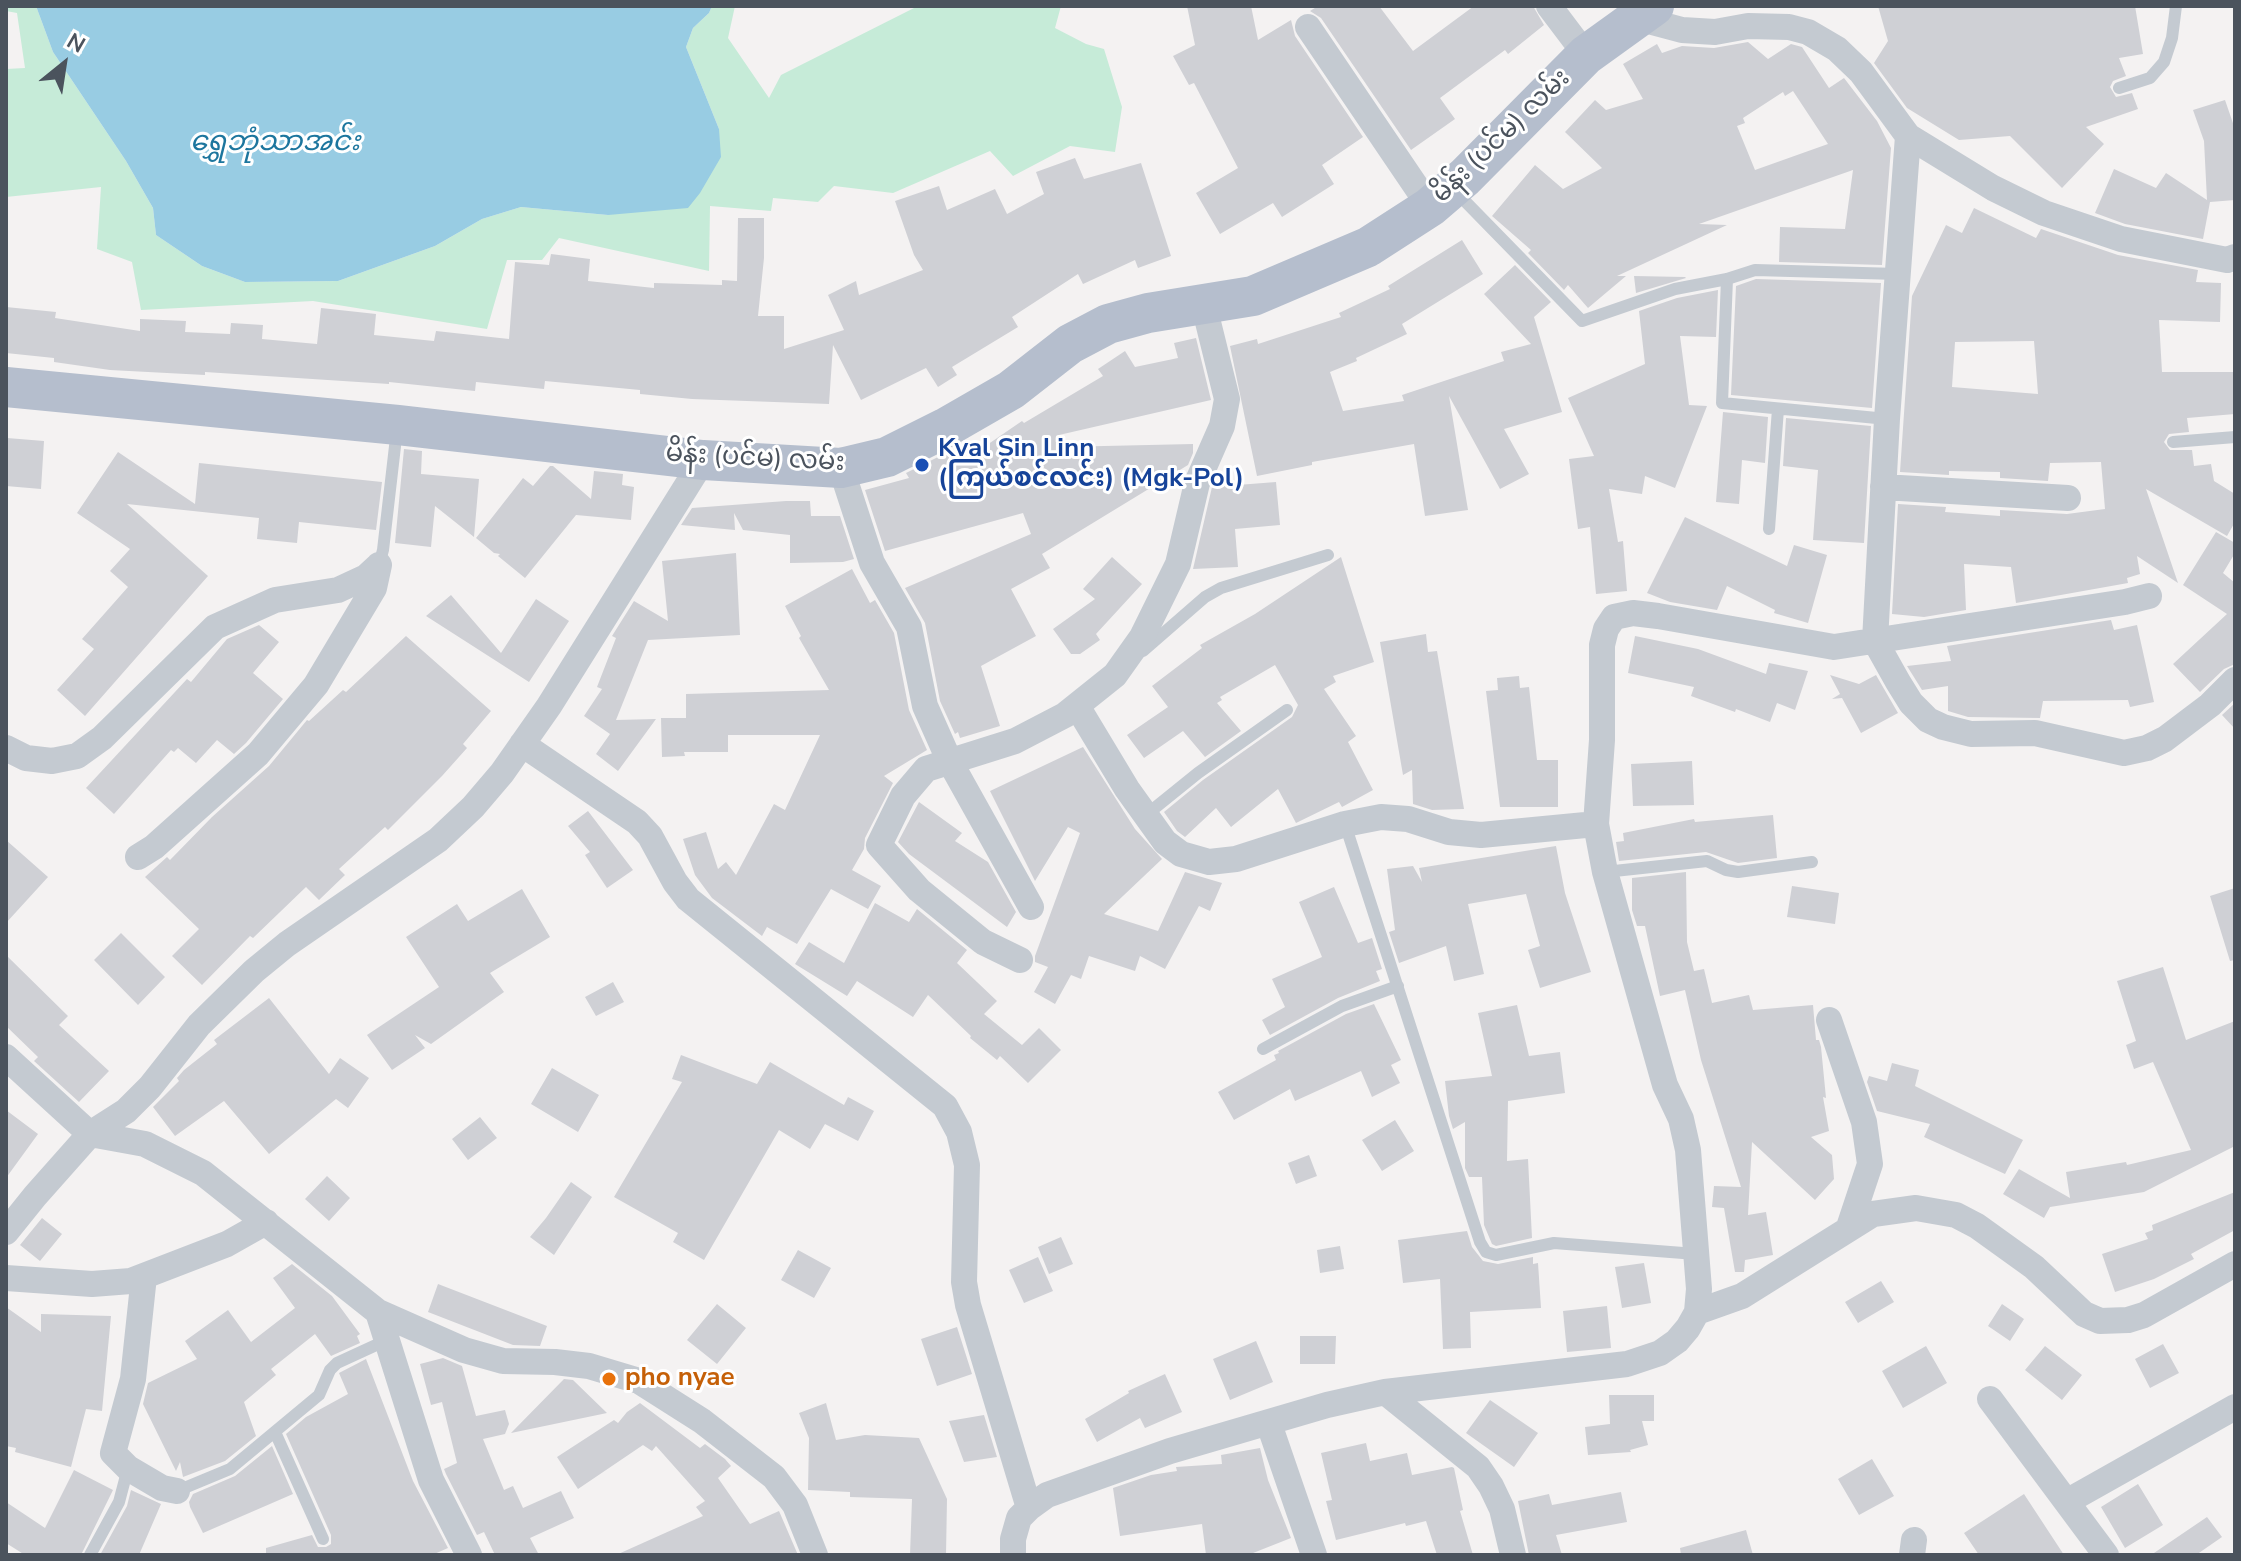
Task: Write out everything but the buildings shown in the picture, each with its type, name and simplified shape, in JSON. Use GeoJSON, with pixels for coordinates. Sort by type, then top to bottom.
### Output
{"type":"FeatureCollection","features":[{"type":"Feature","properties":{"kind":"main road","name":"မိန်း (ပင်မ) လမ်း"},"geometry":{"type":"LineString","coordinates":[[6,387],[398,425],[703,460],[841,468],[887,457],[945,428],[1011,390],[1070,344],[1108,324],[1148,313],[1253,296],[1368,247],[1441,197],[1586,55],[1645,12]]}},
{"type":"Feature","properties":{"kind":"street"},"geometry":{"type":"LineString","coordinates":[[1549,6],[1586,55]]}},
{"type":"Feature","properties":{"kind":"street"},"geometry":{"type":"LineString","coordinates":[[1645,12],[1682,30],[1715,32],[1748,26],[1789,27],[1808,32],[1837,49],[1861,72],[1908,136],[1993,188],[2044,213],[2121,239],[2232,264]]}},
{"type":"Feature","properties":{"kind":"street"},"geometry":{"type":"LineString","coordinates":[[1308,27],[1441,197]]}},
{"type":"Feature","properties":{"kind":"street"},"geometry":{"type":"LineString","coordinates":[[1908,136],[1887,419],[1875,641],[1911,703],[1928,720],[1971,734],[2035,733],[2124,753],[2147,748],[2165,739],[2210,705],[2235,680]]}},
{"type":"Feature","properties":{"kind":"street"},"geometry":{"type":"LineString","coordinates":[[1020,960],[972,934],[919,890],[879,845],[903,796],[926,769],[1015,741],[1065,715],[1115,675],[1142,637],[1178,564],[1197,483],[1222,426],[1227,399],[1204,306]]}},
{"type":"Feature","properties":{"kind":"street"},"geometry":{"type":"LineString","coordinates":[[6,1232],[90,1134],[126,1111],[150,1087],[199,1025],[254,971],[287,944],[438,840],[473,807],[549,706],[703,460]]}},
{"type":"Feature","properties":{"kind":"street"},"geometry":{"type":"LineString","coordinates":[[841,468],[872,563],[909,627],[925,706],[949,760],[1031,907]]}},
{"type":"Feature","properties":{"kind":"street"},"geometry":{"type":"LineString","coordinates":[[1883,487],[2068,498]]}},
{"type":"Feature","properties":{"kind":"street"},"geometry":{"type":"LineString","coordinates":[[6,748],[26,758],[52,761],[77,756],[102,738],[215,627],[275,600],[338,590],[366,577],[379,565]]}},
{"type":"Feature","properties":{"kind":"street"},"geometry":{"type":"LineString","coordinates":[[138,857],[154,847],[258,754],[316,685],[374,588],[379,565]]}},
{"type":"Feature","properties":{"kind":"street"},"geometry":{"type":"LineString","coordinates":[[1013,1555],[1013,1539],[1019,1518],[1047,1495],[1170,1451],[1327,1405],[1385,1392],[1627,1364],[1660,1353],[1677,1341],[1697,1312],[1699,1289],[1685,1135],[1665,1085],[1605,872],[1596,824],[1602,740],[1602,645],[1606,629],[1614,617],[1633,613],[1658,616],[1834,647],[2149,596]]}},
{"type":"Feature","properties":{"kind":"street"},"geometry":{"type":"LineString","coordinates":[[1077,706],[1165,842],[1181,854],[1209,862],[1236,859],[1345,824],[1381,817],[1408,819],[1449,832],[1481,835],[1596,824]]}},
{"type":"Feature","properties":{"kind":"street"},"geometry":{"type":"LineString","coordinates":[[522,744],[637,822],[650,836],[688,899],[945,1106],[959,1132],[967,1165],[964,1282],[968,1305],[1029,1508]]}},
{"type":"Feature","properties":{"kind":"street"},"geometry":{"type":"LineString","coordinates":[[1829,1020],[1864,1122],[1870,1164],[1849,1227]]}},
{"type":"Feature","properties":{"kind":"street"},"geometry":{"type":"LineString","coordinates":[[6,1057],[90,1134],[145,1144],[203,1173],[378,1312],[464,1350],[503,1361],[589,1366],[639,1381],[702,1421],[774,1477],[795,1505],[815,1555]]}},
{"type":"Feature","properties":{"kind":"street"},"geometry":{"type":"LineString","coordinates":[[1697,1312],[1742,1296],[1873,1214],[1916,1208],[1956,1215],[2009,1247],[2084,1314],[2100,1321],[2128,1320],[2144,1315],[2235,1264]]}},
{"type":"Feature","properties":{"kind":"street"},"geometry":{"type":"LineString","coordinates":[[6,1278],[92,1284],[131,1281],[227,1244],[266,1222]]}},
{"type":"Feature","properties":{"kind":"street"},"geometry":{"type":"LineString","coordinates":[[144,1276],[133,1379],[113,1453],[128,1468],[162,1488],[177,1491]]}},
{"type":"Feature","properties":{"kind":"street"},"geometry":{"type":"LineString","coordinates":[[378,1312],[431,1480],[469,1555]]}},
{"type":"Feature","properties":{"kind":"street"},"geometry":{"type":"LineString","coordinates":[[1385,1392],[1478,1467],[1502,1509],[1513,1555]]}},
{"type":"Feature","properties":{"kind":"street"},"geometry":{"type":"LineString","coordinates":[[1990,1399],[2106,1555]]}},
{"type":"Feature","properties":{"kind":"street"},"geometry":{"type":"LineString","coordinates":[[2068,1501],[2235,1407]]}},
{"type":"Feature","properties":{"kind":"street"},"geometry":{"type":"LineString","coordinates":[[1269,1424],[1314,1555]]}},
{"type":"Feature","properties":{"kind":"lane"},"geometry":{"type":"LineString","coordinates":[[2119,88],[2150,78],[2164,62],[2172,38],[2176,6]]}},
{"type":"Feature","properties":{"kind":"lane"},"geometry":{"type":"LineString","coordinates":[[1441,197],[1582,321],[1675,289],[1755,270],[1898,274]]}},
{"type":"Feature","properties":{"kind":"lane"},"geometry":{"type":"LineString","coordinates":[[1727,279],[1722,403],[1887,419]]}},
{"type":"Feature","properties":{"kind":"lane"},"geometry":{"type":"LineString","coordinates":[[1769,529],[1778,409]]}},
{"type":"Feature","properties":{"kind":"lane"},"geometry":{"type":"LineString","coordinates":[[379,565],[398,425]]}},
{"type":"Feature","properties":{"kind":"lane"},"geometry":{"type":"LineString","coordinates":[[2173,442],[2235,437]]}},
{"type":"Feature","properties":{"kind":"lane"},"geometry":{"type":"LineString","coordinates":[[1115,675],[1205,597],[1221,588],[1328,555]]}},
{"type":"Feature","properties":{"kind":"lane"},"geometry":{"type":"LineString","coordinates":[[1146,815],[1198,773],[1287,710]]}},
{"type":"Feature","properties":{"kind":"lane"},"geometry":{"type":"LineString","coordinates":[[1345,824],[1480,1242],[1486,1252],[1496,1255],[1554,1243],[1696,1254]]}},
{"type":"Feature","properties":{"kind":"lane"},"geometry":{"type":"LineString","coordinates":[[1605,872],[1707,861],[1738,872],[1812,862]]}},
{"type":"Feature","properties":{"kind":"lane"},"geometry":{"type":"LineString","coordinates":[[1263,1049],[1342,1006],[1398,986]]}},
{"type":"Feature","properties":{"kind":"lane"},"geometry":{"type":"LineString","coordinates":[[177,1491],[230,1469],[319,1395],[330,1370],[337,1363],[387,1340]]}},
{"type":"Feature","properties":{"kind":"lane"},"geometry":{"type":"LineString","coordinates":[[275,1432],[323,1539]]}},
{"type":"Feature","properties":{"kind":"lane"},"geometry":{"type":"LineString","coordinates":[[90,1555],[119,1502],[128,1468]]}},
{"type":"Feature","properties":{"kind":"green space"},"geometry":{"type":"Polygon","coordinates":[[[6,6],[36,6],[53,52],[126,161],[153,208],[156,235],[202,266],[245,282],[338,281],[435,246],[482,219],[521,207],[608,215],[719,129],[686,47],[693,28],[712,6],[735,6],[728,38],[769,98],[781,75],[918,6],[1061,6],[1055,28],[1086,44],[1104,49],[1122,107],[1115,152],[1070,146],[1013,176],[990,151],[893,193],[834,186],[818,202],[773,198],[771,211],[710,206],[709,271],[559,238],[542,260],[507,260],[487,329],[313,301],[141,310],[132,262],[97,249],[101,187],[6,197],[6,69],[25,68],[17,13],[6,11],[6,6]]]}},
{"type":"Feature","properties":{"kind":"water","name":"ရွှေဘုံသာအင်း"},"geometry":{"type":"Polygon","coordinates":[[[36,6],[712,6],[693,28],[686,47],[719,129],[721,157],[688,208],[608,215],[521,207],[482,219],[435,246],[338,281],[245,282],[202,266],[156,235],[153,208],[126,161],[53,52],[36,6]]]}},
{"type":"Feature","properties":{"kind":"place","name":"Kyal Sin Linn (ကြယ်စင်လင်း) (Mgk-Pol)"},"geometry":{"type":"Point","coordinates":[922,465]}},
{"type":"Feature","properties":{"kind":"place","name":"pho nyae"},"geometry":{"type":"Point","coordinates":[609,1379]}}]}
